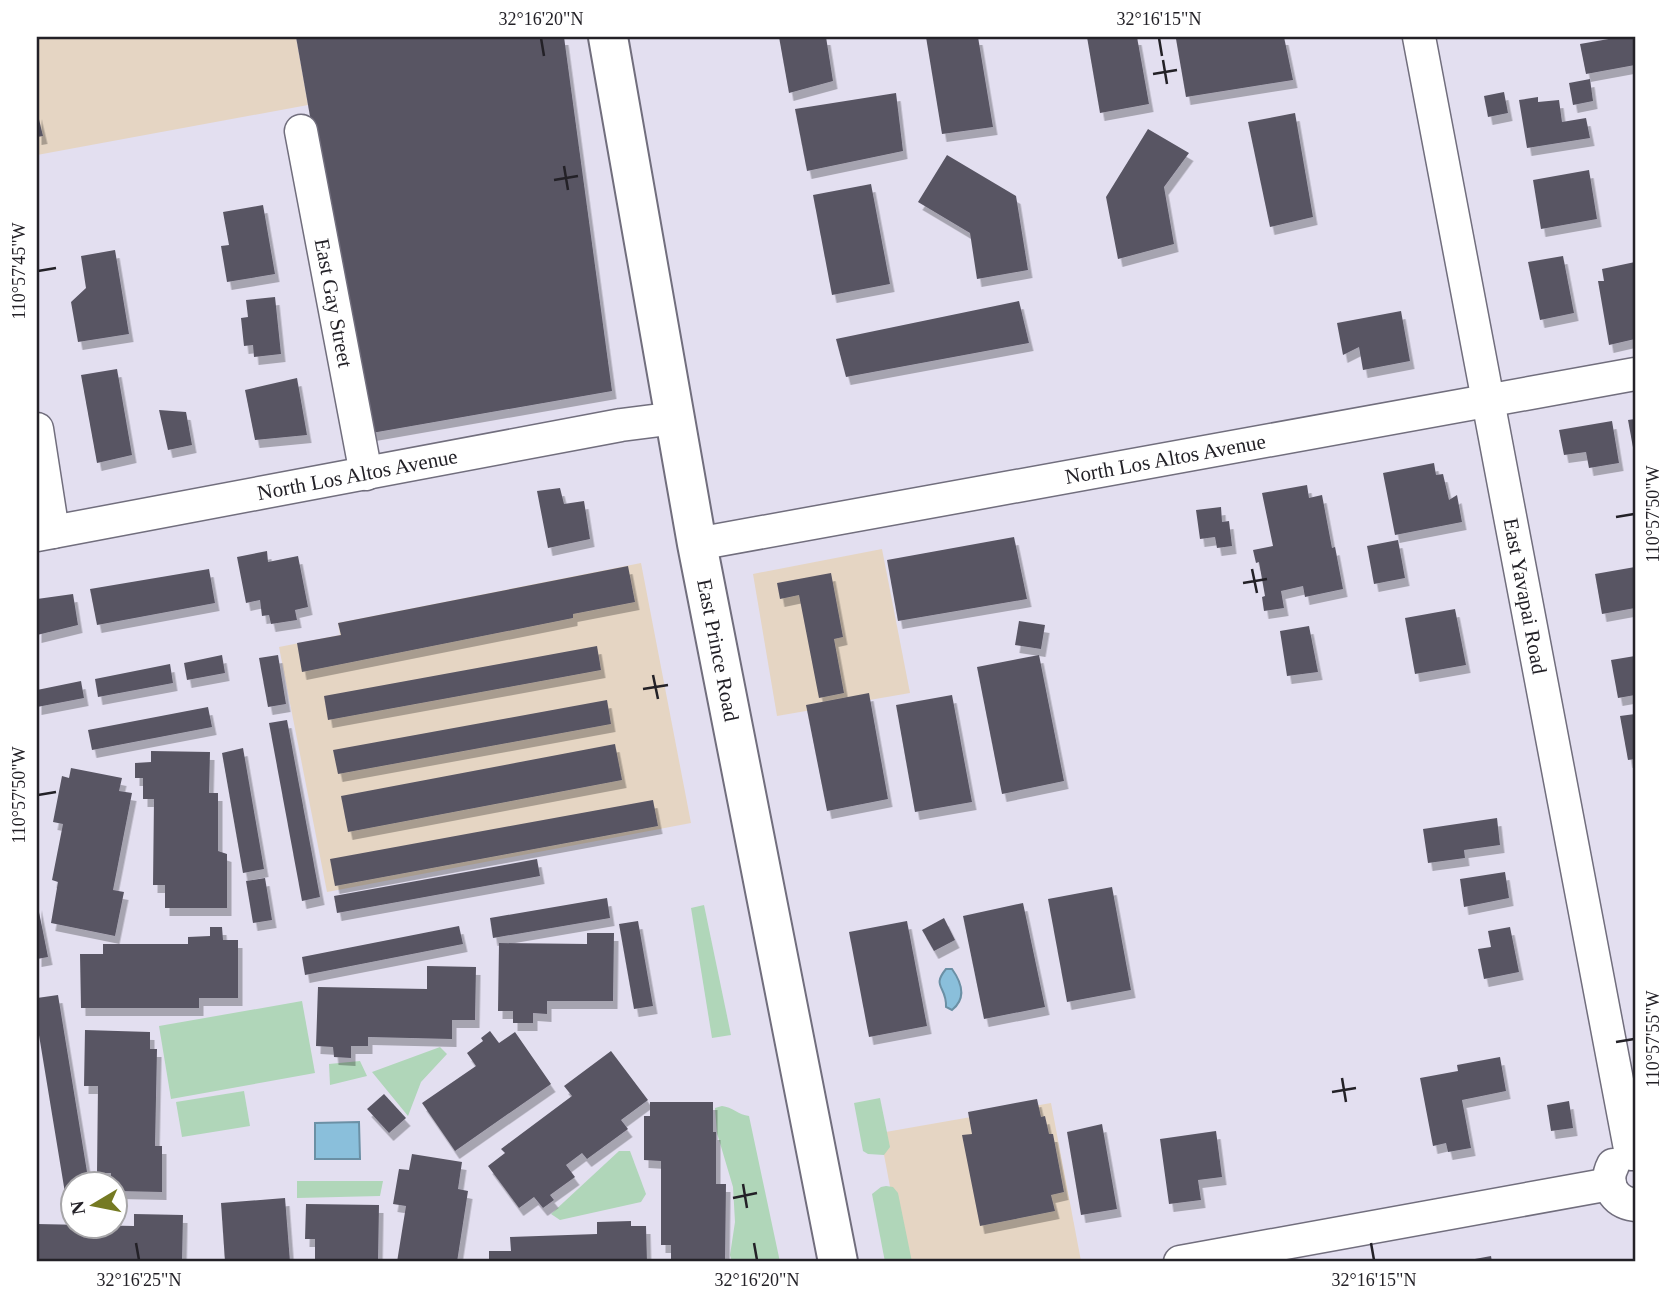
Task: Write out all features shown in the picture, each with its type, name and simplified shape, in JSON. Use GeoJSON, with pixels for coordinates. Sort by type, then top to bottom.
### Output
{"type":"FeatureCollection","features":[{"type":"Feature","properties":{"kind":"main road","name":"East Prince Road"},"geometry":{"type":"LineString","coordinates":[[608,37],[697,544],[838,1262]]}},
{"type":"Feature","properties":{"kind":"street","name":"East Yavapai Road"},"geometry":{"type":"LineString","coordinates":[[1419,37],[1633,1154]]}},
{"type":"Feature","properties":{"kind":"street","name":"East Gay Street"},"geometry":{"type":"LineString","coordinates":[[301,131],[366,474]]}},
{"type":"Feature","properties":{"kind":"street","name":"North Los Altos Avenue"},"geometry":{"type":"LineString","coordinates":[[697,544],[1635,374]]}},
{"type":"Feature","properties":{"kind":"street","name":"North Los Altos Avenue"},"geometry":{"type":"LineString","coordinates":[[45,533],[621,425],[676,418]]}},
{"type":"Feature","properties":{"kind":"street"},"geometry":{"type":"LineString","coordinates":[[37,429],[45,533]]}},
{"type":"Feature","properties":{"kind":"street"},"geometry":{"type":"LineString","coordinates":[[1633,1154],[1614,1163],[1610,1172],[1610,1184],[1618,1199],[1635,1205]]}},
{"type":"Feature","properties":{"kind":"street"},"geometry":{"type":"LineString","coordinates":[[1180,1262],[1610,1184]]}},
{"type":"Feature","properties":{"kind":"shaded area"},"geometry":{"type":"Polygon","coordinates":[[[37,37],[296,37],[308,105],[37,155],[37,37]]]}},
{"type":"Feature","properties":{"kind":"shaded area"},"geometry":{"type":"Polygon","coordinates":[[[882,549],[910,693],[777,716],[753,574],[882,549]]]}},
{"type":"Feature","properties":{"kind":"shaded area"},"geometry":{"type":"Polygon","coordinates":[[[641,563],[691,823],[327,892],[279,647],[340,635],[338,623],[641,563]]]}},
{"type":"Feature","properties":{"kind":"shaded area"},"geometry":{"type":"Polygon","coordinates":[[[1051,1103],[1081,1261],[904,1262],[880,1133],[1051,1103]]]}},
{"type":"Feature","properties":{"kind":"green space"},"geometry":{"type":"Polygon","coordinates":[[[704,905],[731,1035],[712,1038],[691,908],[704,905]]]}},
{"type":"Feature","properties":{"kind":"green space"},"geometry":{"type":"Polygon","coordinates":[[[302,1001],[315,1073],[171,1099],[159,1026],[302,1001]]]}},
{"type":"Feature","properties":{"kind":"green space"},"geometry":{"type":"Polygon","coordinates":[[[440,1047],[447,1054],[421,1082],[408,1116],[372,1072],[440,1047]]]}},
{"type":"Feature","properties":{"kind":"green space"},"geometry":{"type":"Polygon","coordinates":[[[360,1061],[367,1076],[330,1085],[329,1064],[360,1061]]]}},
{"type":"Feature","properties":{"kind":"green space"},"geometry":{"type":"Polygon","coordinates":[[[244,1091],[250,1126],[182,1137],[176,1102],[244,1091]]]}},
{"type":"Feature","properties":{"kind":"green space"},"geometry":{"type":"Polygon","coordinates":[[[880,1098],[890,1147],[884,1155],[868,1154],[863,1151],[854,1103],[880,1098]]]}},
{"type":"Feature","properties":{"kind":"green space"},"geometry":{"type":"Polygon","coordinates":[[[722,1106],[749,1116],[780,1262],[732,1262],[730,1255],[735,1222],[733,1187],[717,1133],[715,1108],[722,1106]]]}},
{"type":"Feature","properties":{"kind":"green space"},"geometry":{"type":"Polygon","coordinates":[[[619,1151],[630,1151],[646,1194],[641,1202],[560,1220],[551,1214],[619,1151]]]}},
{"type":"Feature","properties":{"kind":"green space"},"geometry":{"type":"Polygon","coordinates":[[[297,1181],[383,1181],[380,1196],[297,1198],[297,1181]]]}},
{"type":"Feature","properties":{"kind":"green space"},"geometry":{"type":"Polygon","coordinates":[[[886,1186],[893,1187],[898,1193],[912,1262],[885,1262],[872,1194],[886,1186]]]}},
{"type":"Feature","properties":{"kind":"water"},"geometry":{"type":"Polygon","coordinates":[[[946,969],[952,969],[961,990],[960,1000],[952,1010],[946,1007],[940,983],[946,969]]]}},
{"type":"Feature","properties":{"kind":"water"},"geometry":{"type":"Polygon","coordinates":[[[359,1122],[360,1159],[315,1159],[315,1123],[359,1122]]]}},
{"type":"Feature","properties":{"kind":"building"},"geometry":{"type":"Polygon","coordinates":[[[296,37],[564,37],[612,391],[366,434],[296,37]]]}},
{"type":"Feature","properties":{"kind":"building"},"geometry":{"type":"Polygon","coordinates":[[[779,37],[826,37],[833,81],[789,93],[779,37]]]}},
{"type":"Feature","properties":{"kind":"building"},"geometry":{"type":"Polygon","coordinates":[[[926,37],[978,37],[993,127],[942,134],[926,37]]]}},
{"type":"Feature","properties":{"kind":"building"},"geometry":{"type":"Polygon","coordinates":[[[1087,37],[1137,37],[1149,104],[1100,113],[1087,37]]]}},
{"type":"Feature","properties":{"kind":"building"},"geometry":{"type":"Polygon","coordinates":[[[1284,37],[1293,80],[1186,97],[1176,39],[1284,37]]]}},
{"type":"Feature","properties":{"kind":"building"},"geometry":{"type":"Polygon","coordinates":[[[1635,37],[1635,65],[1586,74],[1580,44],[1635,37]]]}},
{"type":"Feature","properties":{"kind":"building"},"geometry":{"type":"Polygon","coordinates":[[[1590,79],[1593,101],[1573,105],[1569,83],[1590,79]]]}},
{"type":"Feature","properties":{"kind":"building"},"geometry":{"type":"Polygon","coordinates":[[[1504,92],[1508,113],[1488,117],[1484,96],[1504,92]]]}},
{"type":"Feature","properties":{"kind":"building"},"geometry":{"type":"Polygon","coordinates":[[[896,93],[903,151],[807,171],[795,109],[896,93]]]}},
{"type":"Feature","properties":{"kind":"building"},"geometry":{"type":"Polygon","coordinates":[[[1538,97],[1538,102],[1559,100],[1562,122],[1586,118],[1590,138],[1527,148],[1519,100],[1538,97]]]}},
{"type":"Feature","properties":{"kind":"building"},"geometry":{"type":"Polygon","coordinates":[[[37,111],[43,136],[37,137],[37,111]]]}},
{"type":"Feature","properties":{"kind":"building"},"geometry":{"type":"Polygon","coordinates":[[[1295,113],[1313,217],[1270,227],[1248,122],[1295,113]]]}},
{"type":"Feature","properties":{"kind":"building"},"geometry":{"type":"Polygon","coordinates":[[[1148,129],[1189,153],[1164,187],[1174,244],[1118,259],[1106,197],[1148,129]]]}},
{"type":"Feature","properties":{"kind":"building"},"geometry":{"type":"Polygon","coordinates":[[[947,155],[1016,196],[1028,270],[977,279],[970,233],[918,202],[947,155]]]}},
{"type":"Feature","properties":{"kind":"building"},"geometry":{"type":"Polygon","coordinates":[[[1589,170],[1597,219],[1541,229],[1533,180],[1589,170]]]}},
{"type":"Feature","properties":{"kind":"building"},"geometry":{"type":"Polygon","coordinates":[[[871,184],[890,284],[832,295],[813,195],[871,184]]]}},
{"type":"Feature","properties":{"kind":"building"},"geometry":{"type":"Polygon","coordinates":[[[263,205],[275,274],[227,282],[221,246],[229,245],[223,212],[263,205]]]}},
{"type":"Feature","properties":{"kind":"building"},"geometry":{"type":"Polygon","coordinates":[[[115,250],[129,334],[78,342],[71,302],[86,288],[81,256],[115,250]]]}},
{"type":"Feature","properties":{"kind":"building"},"geometry":{"type":"Polygon","coordinates":[[[1563,256],[1574,313],[1540,320],[1528,262],[1563,256]]]}},
{"type":"Feature","properties":{"kind":"building"},"geometry":{"type":"Polygon","coordinates":[[[1635,262],[1635,339],[1609,345],[1598,281],[1604,281],[1602,269],[1635,262]]]}},
{"type":"Feature","properties":{"kind":"building"},"geometry":{"type":"Polygon","coordinates":[[[275,297],[281,354],[254,357],[253,345],[244,346],[241,318],[248,317],[246,300],[275,297]]]}},
{"type":"Feature","properties":{"kind":"building"},"geometry":{"type":"Polygon","coordinates":[[[1019,301],[1029,343],[846,377],[836,339],[1019,301]]]}},
{"type":"Feature","properties":{"kind":"building"},"geometry":{"type":"Polygon","coordinates":[[[1401,311],[1410,361],[1363,370],[1359,347],[1343,355],[1337,323],[1401,311]]]}},
{"type":"Feature","properties":{"kind":"building"},"geometry":{"type":"Polygon","coordinates":[[[117,369],[132,455],[97,463],[81,375],[117,369]]]}},
{"type":"Feature","properties":{"kind":"building"},"geometry":{"type":"Polygon","coordinates":[[[297,378],[307,435],[255,440],[245,390],[297,378]]]}},
{"type":"Feature","properties":{"kind":"building"},"geometry":{"type":"Polygon","coordinates":[[[159,410],[186,412],[192,445],[168,450],[159,410]]]}},
{"type":"Feature","properties":{"kind":"building"},"geometry":{"type":"Polygon","coordinates":[[[1635,419],[1635,453],[1634,453],[1628,420],[1635,419]]]}},
{"type":"Feature","properties":{"kind":"building"},"geometry":{"type":"Polygon","coordinates":[[[1612,421],[1619,463],[1589,468],[1586,452],[1564,455],[1559,430],[1612,421]]]}},
{"type":"Feature","properties":{"kind":"building"},"geometry":{"type":"Polygon","coordinates":[[[1434,463],[1436,475],[1443,474],[1449,500],[1457,495],[1462,522],[1395,535],[1383,473],[1434,463]]]}},
{"type":"Feature","properties":{"kind":"building"},"geometry":{"type":"Polygon","coordinates":[[[1307,485],[1309,498],[1322,495],[1343,589],[1305,597],[1303,586],[1281,591],[1284,608],[1264,611],[1262,597],[1265,596],[1259,562],[1256,563],[1253,550],[1273,546],[1262,493],[1307,485]]]}},
{"type":"Feature","properties":{"kind":"building"},"geometry":{"type":"Polygon","coordinates":[[[560,488],[564,504],[584,501],[590,539],[548,548],[537,491],[560,488]]]}},
{"type":"Feature","properties":{"kind":"building"},"geometry":{"type":"Polygon","coordinates":[[[1221,507],[1222,522],[1229,521],[1232,546],[1217,548],[1215,537],[1200,539],[1196,510],[1221,507]]]}},
{"type":"Feature","properties":{"kind":"building"},"geometry":{"type":"Polygon","coordinates":[[[1014,537],[1027,599],[898,621],[887,560],[1014,537]]]}},
{"type":"Feature","properties":{"kind":"building"},"geometry":{"type":"Polygon","coordinates":[[[1398,540],[1405,578],[1374,584],[1367,546],[1398,540]]]}},
{"type":"Feature","properties":{"kind":"building"},"geometry":{"type":"Polygon","coordinates":[[[267,551],[268,562],[298,556],[308,607],[295,610],[297,620],[271,624],[269,615],[262,616],[260,600],[246,603],[237,557],[267,551]]]}},
{"type":"Feature","properties":{"kind":"building"},"geometry":{"type":"Polygon","coordinates":[[[628,566],[635,602],[573,614],[573,618],[302,672],[297,643],[341,635],[338,623],[628,566]]]}},
{"type":"Feature","properties":{"kind":"building"},"geometry":{"type":"Polygon","coordinates":[[[1635,567],[1635,608],[1602,614],[1595,574],[1635,567]]]}},
{"type":"Feature","properties":{"kind":"building"},"geometry":{"type":"Polygon","coordinates":[[[209,569],[215,603],[97,625],[90,589],[209,569]]]}},
{"type":"Feature","properties":{"kind":"building"},"geometry":{"type":"Polygon","coordinates":[[[831,573],[843,637],[834,639],[844,693],[819,698],[799,595],[780,599],[777,583],[831,573]]]}},
{"type":"Feature","properties":{"kind":"building"},"geometry":{"type":"Polygon","coordinates":[[[73,594],[78,625],[37,635],[37,599],[73,594]]]}},
{"type":"Feature","properties":{"kind":"building"},"geometry":{"type":"Polygon","coordinates":[[[1455,609],[1466,665],[1415,674],[1405,618],[1455,609]]]}},
{"type":"Feature","properties":{"kind":"building"},"geometry":{"type":"Polygon","coordinates":[[[1019,621],[1045,625],[1041,649],[1015,645],[1019,621]]]}},
{"type":"Feature","properties":{"kind":"building"},"geometry":{"type":"Polygon","coordinates":[[[1309,626],[1318,672],[1287,676],[1280,631],[1309,626]]]}},
{"type":"Feature","properties":{"kind":"building"},"geometry":{"type":"Polygon","coordinates":[[[597,646],[601,670],[328,720],[324,696],[597,646]]]}},
{"type":"Feature","properties":{"kind":"building"},"geometry":{"type":"Polygon","coordinates":[[[222,655],[225,673],[187,680],[184,663],[222,655]]]}},
{"type":"Feature","properties":{"kind":"building"},"geometry":{"type":"Polygon","coordinates":[[[278,655],[286,704],[268,707],[259,658],[278,655]]]}},
{"type":"Feature","properties":{"kind":"building"},"geometry":{"type":"Polygon","coordinates":[[[1039,655],[1064,781],[1002,794],[977,667],[1039,655]]]}},
{"type":"Feature","properties":{"kind":"building"},"geometry":{"type":"Polygon","coordinates":[[[1635,656],[1635,695],[1618,698],[1611,660],[1635,656]]]}},
{"type":"Feature","properties":{"kind":"building"},"geometry":{"type":"Polygon","coordinates":[[[170,664],[173,683],[98,697],[95,679],[170,664]]]}},
{"type":"Feature","properties":{"kind":"building"},"geometry":{"type":"Polygon","coordinates":[[[81,681],[84,698],[37,707],[37,690],[81,681]]]}},
{"type":"Feature","properties":{"kind":"building"},"geometry":{"type":"Polygon","coordinates":[[[869,693],[888,799],[827,811],[806,705],[869,693]]]}},
{"type":"Feature","properties":{"kind":"building"},"geometry":{"type":"Polygon","coordinates":[[[952,695],[972,802],[915,812],[896,705],[952,695]]]}},
{"type":"Feature","properties":{"kind":"building"},"geometry":{"type":"Polygon","coordinates":[[[607,700],[611,724],[338,774],[333,750],[607,700]]]}},
{"type":"Feature","properties":{"kind":"building"},"geometry":{"type":"Polygon","coordinates":[[[208,707],[212,727],[92,750],[88,730],[208,707]]]}},
{"type":"Feature","properties":{"kind":"building"},"geometry":{"type":"Polygon","coordinates":[[[1635,714],[1635,759],[1628,760],[1620,716],[1635,714]]]}},
{"type":"Feature","properties":{"kind":"building"},"geometry":{"type":"Polygon","coordinates":[[[287,720],[320,897],[302,901],[269,723],[287,720]]]}},
{"type":"Feature","properties":{"kind":"building"},"geometry":{"type":"Polygon","coordinates":[[[615,744],[622,780],[348,832],[341,796],[615,744]]]}},
{"type":"Feature","properties":{"kind":"building"},"geometry":{"type":"Polygon","coordinates":[[[243,748],[264,869],[243,873],[222,753],[243,748]]]}},
{"type":"Feature","properties":{"kind":"building"},"geometry":{"type":"Polygon","coordinates":[[[151,751],[210,752],[209,793],[218,793],[218,851],[227,854],[227,908],[165,908],[165,885],[153,885],[154,799],[143,799],[143,778],[135,778],[135,763],[151,762],[151,751]]]}},
{"type":"Feature","properties":{"kind":"building"},"geometry":{"type":"Polygon","coordinates":[[[71,768],[122,778],[119,791],[132,793],[113,890],[124,892],[115,936],[51,923],[58,882],[52,880],[63,824],[53,822],[62,776],[69,778],[71,768]]]}},
{"type":"Feature","properties":{"kind":"building"},"geometry":{"type":"Polygon","coordinates":[[[653,800],[658,826],[335,886],[330,859],[653,800]]]}},
{"type":"Feature","properties":{"kind":"building"},"geometry":{"type":"Polygon","coordinates":[[[1497,818],[1500,845],[1464,850],[1465,858],[1428,863],[1423,829],[1497,818]]]}},
{"type":"Feature","properties":{"kind":"building"},"geometry":{"type":"Polygon","coordinates":[[[537,859],[540,876],[337,913],[334,896],[537,859]]]}},
{"type":"Feature","properties":{"kind":"building"},"geometry":{"type":"Polygon","coordinates":[[[1505,872],[1509,898],[1464,907],[1460,879],[1505,872]]]}},
{"type":"Feature","properties":{"kind":"building"},"geometry":{"type":"Polygon","coordinates":[[[265,878],[272,920],[253,923],[246,881],[265,878]]]}},
{"type":"Feature","properties":{"kind":"building"},"geometry":{"type":"Polygon","coordinates":[[[1112,887],[1131,990],[1067,1002],[1048,899],[1112,887]]]}},
{"type":"Feature","properties":{"kind":"building"},"geometry":{"type":"Polygon","coordinates":[[[607,898],[610,918],[493,938],[490,918],[607,898]]]}},
{"type":"Feature","properties":{"kind":"building"},"geometry":{"type":"Polygon","coordinates":[[[37,902],[48,957],[37,959],[37,902]]]}},
{"type":"Feature","properties":{"kind":"building"},"geometry":{"type":"Polygon","coordinates":[[[1023,903],[1045,1007],[984,1019],[963,916],[1023,903]]]}},
{"type":"Feature","properties":{"kind":"building"},"geometry":{"type":"Polygon","coordinates":[[[944,918],[955,940],[934,951],[922,930],[944,918]]]}},
{"type":"Feature","properties":{"kind":"building"},"geometry":{"type":"Polygon","coordinates":[[[638,921],[653,1006],[634,1009],[619,924],[638,921]]]}},
{"type":"Feature","properties":{"kind":"building"},"geometry":{"type":"Polygon","coordinates":[[[907,921],[927,1026],[869,1037],[849,932],[907,921]]]}},
{"type":"Feature","properties":{"kind":"building"},"geometry":{"type":"Polygon","coordinates":[[[459,926],[463,944],[305,975],[302,957],[459,926]]]}},
{"type":"Feature","properties":{"kind":"building"},"geometry":{"type":"Polygon","coordinates":[[[210,927],[222,927],[223,940],[238,940],[238,998],[199,998],[199,1008],[81,1008],[80,954],[103,954],[103,944],[188,944],[188,937],[210,936],[210,927]]]}},
{"type":"Feature","properties":{"kind":"building"},"geometry":{"type":"Polygon","coordinates":[[[1510,927],[1519,972],[1484,979],[1478,949],[1491,947],[1488,931],[1510,927]]]}},
{"type":"Feature","properties":{"kind":"building"},"geometry":{"type":"Polygon","coordinates":[[[587,933],[614,933],[613,1001],[547,1001],[547,1014],[533,1013],[533,1023],[513,1023],[513,1011],[498,1011],[499,943],[587,944],[587,933]]]}},
{"type":"Feature","properties":{"kind":"building"},"geometry":{"type":"Polygon","coordinates":[[[427,966],[476,967],[475,1020],[452,1020],[452,1039],[368,1037],[368,1046],[351,1046],[351,1058],[334,1057],[333,1047],[316,1046],[318,987],[427,989],[427,966]]]}},
{"type":"Feature","properties":{"kind":"building"},"geometry":{"type":"Polygon","coordinates":[[[58,995],[87,1170],[61,1170],[37,1023],[37,998],[58,995]]]}},
{"type":"Feature","properties":{"kind":"building"},"geometry":{"type":"Polygon","coordinates":[[[85,1030],[150,1032],[150,1049],[157,1049],[155,1146],[162,1146],[162,1192],[130,1191],[130,1170],[97,1170],[98,1086],[84,1086],[85,1030]]]}},
{"type":"Feature","properties":{"kind":"building"},"geometry":{"type":"Polygon","coordinates":[[[490,1031],[499,1043],[515,1032],[551,1084],[455,1151],[422,1103],[476,1066],[467,1053],[483,1041],[481,1038],[490,1031]]]}},
{"type":"Feature","properties":{"kind":"building"},"geometry":{"type":"Polygon","coordinates":[[[611,1051],[648,1100],[621,1120],[628,1129],[587,1159],[582,1153],[566,1165],[575,1177],[550,1195],[554,1200],[543,1208],[534,1197],[519,1208],[488,1166],[505,1153],[501,1149],[572,1096],[564,1086],[611,1051]]]}},
{"type":"Feature","properties":{"kind":"building"},"geometry":{"type":"Polygon","coordinates":[[[1500,1057],[1506,1091],[1462,1100],[1471,1148],[1448,1152],[1446,1143],[1433,1146],[1420,1078],[1458,1071],[1457,1065],[1500,1057]]]}},
{"type":"Feature","properties":{"kind":"building"},"geometry":{"type":"Polygon","coordinates":[[[384,1094],[406,1118],[389,1133],[367,1109],[384,1094]]]}},
{"type":"Feature","properties":{"kind":"building"},"geometry":{"type":"Polygon","coordinates":[[[1037,1099],[1041,1117],[1045,1116],[1049,1134],[1053,1134],[1064,1192],[1051,1195],[1055,1211],[980,1226],[962,1135],[972,1134],[968,1112],[1037,1099]]]}},
{"type":"Feature","properties":{"kind":"building"},"geometry":{"type":"Polygon","coordinates":[[[1569,1101],[1573,1128],[1551,1131],[1547,1105],[1569,1101]]]}},
{"type":"Feature","properties":{"kind":"building"},"geometry":{"type":"Polygon","coordinates":[[[650,1102],[713,1102],[716,1184],[726,1184],[725,1262],[671,1262],[671,1245],[661,1245],[661,1161],[644,1160],[644,1116],[650,1116],[650,1102]]]}},
{"type":"Feature","properties":{"kind":"building"},"geometry":{"type":"Polygon","coordinates":[[[1102,1124],[1117,1209],[1081,1215],[1067,1132],[1102,1124]]]}},
{"type":"Feature","properties":{"kind":"building"},"geometry":{"type":"Polygon","coordinates":[[[1216,1131],[1222,1177],[1198,1180],[1201,1200],[1169,1204],[1160,1139],[1216,1131]]]}},
{"type":"Feature","properties":{"kind":"building"},"geometry":{"type":"Polygon","coordinates":[[[412,1154],[462,1162],[458,1189],[468,1191],[457,1262],[397,1262],[406,1206],[393,1204],[399,1169],[409,1170],[412,1154]]]}},
{"type":"Feature","properties":{"kind":"building"},"geometry":{"type":"Polygon","coordinates":[[[285,1198],[290,1262],[225,1262],[221,1203],[285,1198]]]}},
{"type":"Feature","properties":{"kind":"building"},"geometry":{"type":"Polygon","coordinates":[[[306,1204],[379,1205],[378,1262],[315,1262],[315,1239],[305,1239],[306,1204]]]}},
{"type":"Feature","properties":{"kind":"building"},"geometry":{"type":"Polygon","coordinates":[[[134,1214],[183,1215],[182,1262],[37,1262],[37,1224],[60,1224],[60,1240],[130,1240],[130,1226],[134,1226],[134,1214]]]}},
{"type":"Feature","properties":{"kind":"building"},"geometry":{"type":"Polygon","coordinates":[[[631,1221],[631,1226],[646,1226],[647,1262],[489,1262],[489,1251],[511,1251],[510,1237],[597,1234],[597,1222],[631,1221]]]}},
{"type":"Feature","properties":{"kind":"building"},"geometry":{"type":"Polygon","coordinates":[[[1491,1256],[1492,1262],[1464,1262],[1464,1261],[1491,1256]]]}}]}
